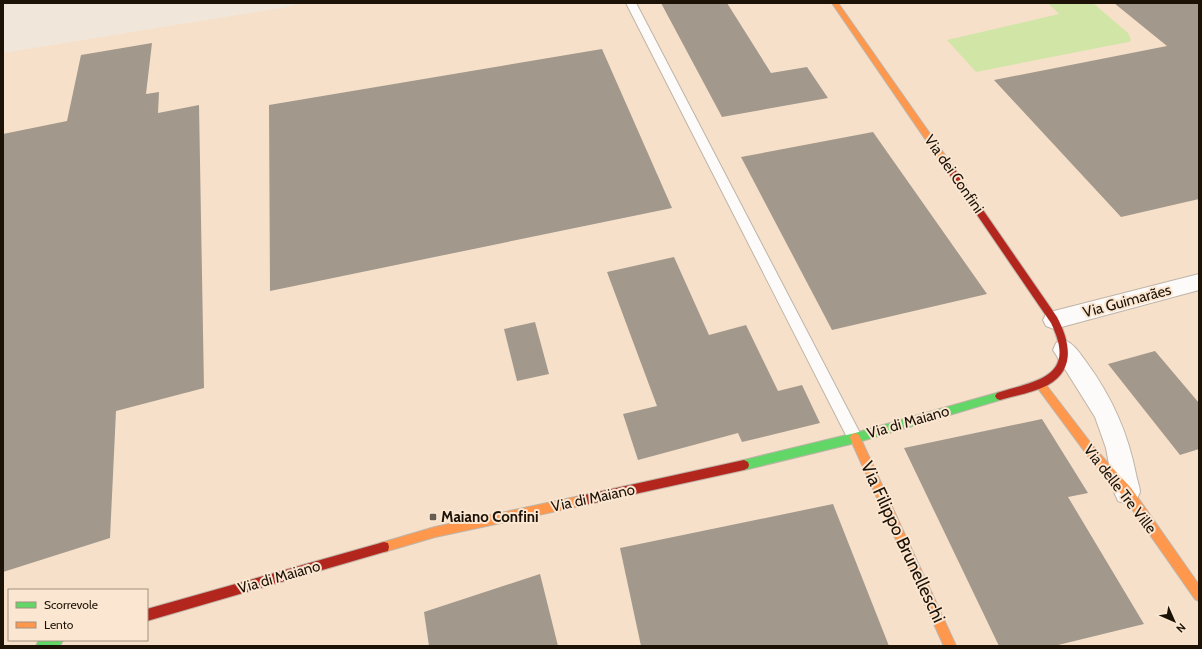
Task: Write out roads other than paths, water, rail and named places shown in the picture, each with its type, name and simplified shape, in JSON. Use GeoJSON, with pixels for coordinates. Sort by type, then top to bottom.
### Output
{"type":"FeatureCollection","features":[{"type":"Feature","properties":{"kind":"street","name":"Via dei Confini"},"geometry":{"type":"LineString","coordinates":[[835,3],[1054,320],[1061,336],[1064,350],[1091,388],[1108,420],[1117,445],[1127,492]]}},
{"type":"Feature","properties":{"kind":"street","name":"Via Guimarães"},"geometry":{"type":"LineString","coordinates":[[1054,320],[1199,282]]}},
{"type":"Feature","properties":{"kind":"street"},"geometry":{"type":"LineString","coordinates":[[1040,384],[1056,375],[1062,363],[1064,350]]}},
{"type":"Feature","properties":{"kind":"street","name":"Via di Maiano"},"geometry":{"type":"LineString","coordinates":[[148,615],[435,532],[789,455],[855,438],[1040,384]]}},
{"type":"Feature","properties":{"kind":"street","name":"Via delle Tre Ville"},"geometry":{"type":"LineString","coordinates":[[1040,384],[1092,453],[1127,492],[1199,595]]}},
{"type":"Feature","properties":{"kind":"street","name":"Via Filippo Brunelleschi"},"geometry":{"type":"LineString","coordinates":[[855,438],[950,646]]}},
{"type":"Feature","properties":{"kind":"street"},"geometry":{"type":"LineString","coordinates":[[42,646],[54,641]]}},
{"type":"Feature","properties":{"kind":"lane"},"geometry":{"type":"LineString","coordinates":[[631,3],[855,438]]}},
{"type":"Feature","properties":{"kind":"place","name":"Maiano Confini"},"geometry":{"type":"Point","coordinates":[433,517]}}]}
